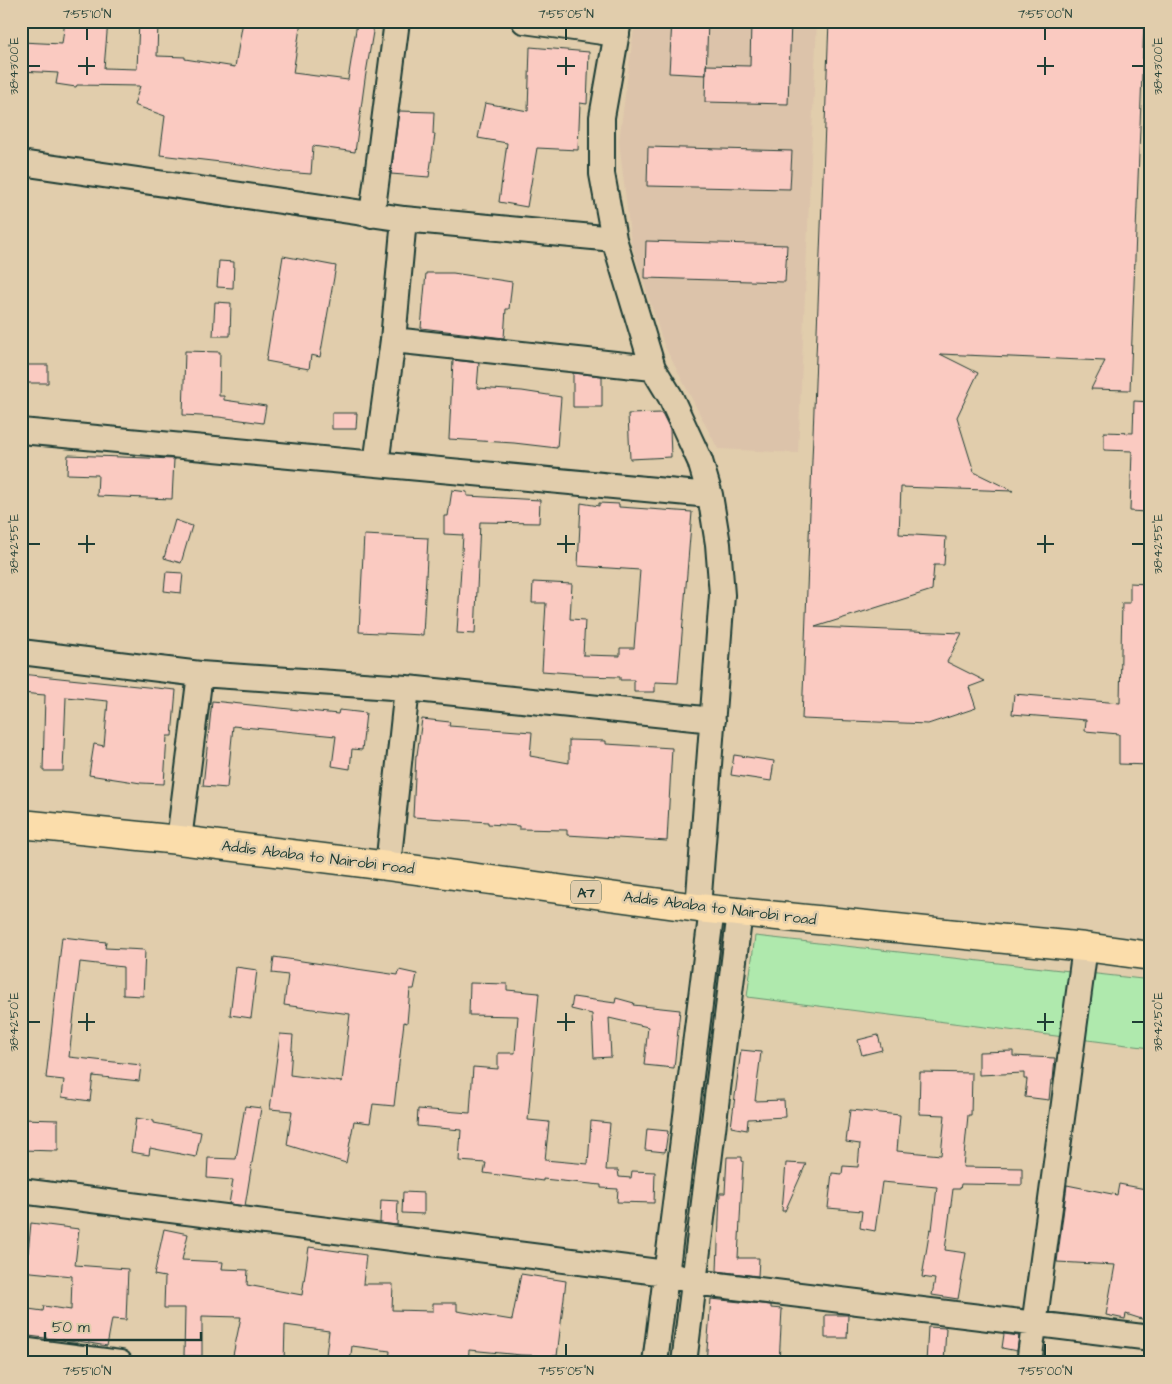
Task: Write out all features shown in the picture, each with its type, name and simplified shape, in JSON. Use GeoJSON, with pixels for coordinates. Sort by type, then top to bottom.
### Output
{"type":"FeatureCollection","features":[{"type":"Feature","properties":{"kind":"highway","name":"Addis Ababa to Nairobi road"},"geometry":{"type":"LineString","coordinates":[[21,824],[179,840],[705,908],[1085,947],[1151,956]]}},
{"type":"Feature","properties":{"kind":"street"},"geometry":{"type":"LineString","coordinates":[[372,215],[398,21]]}},
{"type":"Feature","properties":{"kind":"street"},"geometry":{"type":"LineString","coordinates":[[524,21],[618,28],[602,117],[602,174],[614,239],[653,368],[670,396],[700,462],[710,495],[718,544],[722,595],[713,720],[705,908],[655,1363]]}},
{"type":"Feature","properties":{"kind":"street"},"geometry":{"type":"LineString","coordinates":[[21,163],[372,215],[614,239]]}},
{"type":"Feature","properties":{"kind":"street"},"geometry":{"type":"LineString","coordinates":[[376,464],[393,340],[404,219]]}},
{"type":"Feature","properties":{"kind":"street"},"geometry":{"type":"LineString","coordinates":[[393,340],[653,368]]}},
{"type":"Feature","properties":{"kind":"street"},"geometry":{"type":"LineString","coordinates":[[21,431],[710,495]]}},
{"type":"Feature","properties":{"kind":"street"},"geometry":{"type":"LineString","coordinates":[[21,652],[200,674],[407,688],[713,720]]}},
{"type":"Feature","properties":{"kind":"street"},"geometry":{"type":"LineString","coordinates":[[179,840],[200,674]]}},
{"type":"Feature","properties":{"kind":"street"},"geometry":{"type":"LineString","coordinates":[[388,866],[407,688]]}},
{"type":"Feature","properties":{"kind":"street"},"geometry":{"type":"LineString","coordinates":[[684,1363],[740,912]]}},
{"type":"Feature","properties":{"kind":"street"},"geometry":{"type":"LineString","coordinates":[[1029,1363],[1085,947]]}},
{"type":"Feature","properties":{"kind":"street"},"geometry":{"type":"LineString","coordinates":[[21,1190],[666,1273],[694,1282],[1151,1338]]}},
{"type":"Feature","properties":{"kind":"street"},"geometry":{"type":"LineString","coordinates":[[21,1350],[120,1363]]}},
{"type":"Feature","properties":{"kind":"shaded area"},"geometry":{"type":"Polygon","coordinates":[[[635,21],[817,21],[798,453],[718,449],[664,345],[631,243],[619,141],[635,21]]]}},
{"type":"Feature","properties":{"kind":"green space"},"geometry":{"type":"Polygon","coordinates":[[[755,936],[1151,980],[1151,1048],[747,997],[755,936]]]}},
{"type":"Feature","properties":{"kind":"building"},"geometry":{"type":"Polygon","coordinates":[[[65,21],[108,21],[104,68],[137,69],[139,21],[158,21],[157,56],[185,57],[185,59],[235,67],[243,21],[301,21],[293,73],[348,80],[357,23],[374,26],[355,152],[313,146],[311,174],[160,155],[165,116],[134,105],[140,86],[77,85],[76,87],[56,84],[58,73],[21,71],[21,42],[62,44],[65,21]]]}},
{"type":"Feature","properties":{"kind":"building"},"geometry":{"type":"Polygon","coordinates":[[[672,21],[708,21],[706,75],[669,73],[672,21]]]}},
{"type":"Feature","properties":{"kind":"building"},"geometry":{"type":"Polygon","coordinates":[[[751,21],[791,21],[788,104],[705,102],[706,65],[750,66],[751,21]]]}},
{"type":"Feature","properties":{"kind":"building"},"geometry":{"type":"Polygon","coordinates":[[[829,21],[1144,21],[1130,390],[1091,389],[1105,361],[940,354],[978,373],[957,417],[974,472],[1013,491],[901,487],[899,534],[946,537],[944,565],[934,565],[932,590],[815,627],[962,633],[947,662],[985,681],[969,687],[976,708],[928,724],[802,719],[829,21]]]}},
{"type":"Feature","properties":{"kind":"building"},"geometry":{"type":"Polygon","coordinates":[[[530,47],[589,52],[587,104],[580,103],[578,150],[537,148],[527,207],[499,202],[507,143],[478,138],[485,103],[528,111],[530,47]]]}},
{"type":"Feature","properties":{"kind":"building"},"geometry":{"type":"Polygon","coordinates":[[[399,111],[434,112],[433,134],[435,134],[429,177],[391,174],[399,111]]]}},
{"type":"Feature","properties":{"kind":"building"},"geometry":{"type":"Polygon","coordinates":[[[648,147],[792,151],[790,189],[647,186],[648,147]]]}},
{"type":"Feature","properties":{"kind":"building"},"geometry":{"type":"Polygon","coordinates":[[[646,241],[787,245],[785,282],[645,278],[646,241]]]}},
{"type":"Feature","properties":{"kind":"building"},"geometry":{"type":"Polygon","coordinates":[[[283,256],[336,266],[320,357],[311,355],[309,369],[266,361],[283,256]]]}},
{"type":"Feature","properties":{"kind":"building"},"geometry":{"type":"Polygon","coordinates":[[[219,261],[234,262],[233,288],[217,287],[219,261]]]}},
{"type":"Feature","properties":{"kind":"building"},"geometry":{"type":"Polygon","coordinates":[[[426,273],[453,273],[512,282],[509,309],[506,309],[504,338],[421,328],[426,273]]]}},
{"type":"Feature","properties":{"kind":"building"},"geometry":{"type":"Polygon","coordinates":[[[215,302],[231,303],[230,336],[213,336],[215,302]]]}},
{"type":"Feature","properties":{"kind":"building"},"geometry":{"type":"Polygon","coordinates":[[[185,351],[220,352],[219,396],[224,396],[224,400],[266,406],[263,423],[219,417],[183,415],[185,351]]]}},
{"type":"Feature","properties":{"kind":"building"},"geometry":{"type":"Polygon","coordinates":[[[453,360],[479,363],[477,388],[522,391],[561,397],[557,448],[449,439],[453,360]]]}},
{"type":"Feature","properties":{"kind":"building"},"geometry":{"type":"Polygon","coordinates":[[[21,365],[48,365],[48,383],[21,383],[21,365]]]}},
{"type":"Feature","properties":{"kind":"building"},"geometry":{"type":"Polygon","coordinates":[[[573,373],[602,376],[602,407],[573,407],[573,373]]]}},
{"type":"Feature","properties":{"kind":"building"},"geometry":{"type":"Polygon","coordinates":[[[1134,401],[1151,402],[1151,483],[1147,483],[1146,512],[1130,511],[1132,451],[1104,450],[1104,432],[1133,433],[1134,401]]]}},
{"type":"Feature","properties":{"kind":"building"},"geometry":{"type":"Polygon","coordinates":[[[332,413],[357,413],[356,429],[332,429],[332,413]]]}},
{"type":"Feature","properties":{"kind":"building"},"geometry":{"type":"Polygon","coordinates":[[[662,413],[670,429],[671,457],[630,459],[628,414],[662,413]]]}},
{"type":"Feature","properties":{"kind":"building"},"geometry":{"type":"Polygon","coordinates":[[[68,455],[174,459],[172,499],[97,496],[98,475],[67,474],[68,455]]]}},
{"type":"Feature","properties":{"kind":"building"},"geometry":{"type":"Polygon","coordinates":[[[452,490],[467,492],[467,496],[540,500],[539,523],[480,522],[475,634],[457,633],[463,535],[444,534],[444,516],[448,516],[452,490]]]}},
{"type":"Feature","properties":{"kind":"building"},"geometry":{"type":"Polygon","coordinates":[[[581,503],[599,506],[599,503],[619,504],[619,507],[692,512],[678,683],[655,682],[655,692],[634,692],[634,680],[620,680],[620,677],[583,676],[583,674],[542,671],[546,603],[532,603],[533,582],[572,584],[570,619],[585,620],[583,655],[620,656],[620,648],[634,648],[640,570],[578,566],[581,503]]]}},
{"type":"Feature","properties":{"kind":"building"},"geometry":{"type":"Polygon","coordinates":[[[175,520],[192,526],[181,563],[164,558],[175,520]]]}},
{"type":"Feature","properties":{"kind":"building"},"geometry":{"type":"Polygon","coordinates":[[[364,535],[428,538],[423,635],[359,632],[364,535]]]}},
{"type":"Feature","properties":{"kind":"building"},"geometry":{"type":"Polygon","coordinates":[[[166,572],[183,573],[181,593],[164,591],[166,572]]]}},
{"type":"Feature","properties":{"kind":"building"},"geometry":{"type":"Polygon","coordinates":[[[1130,583],[1148,584],[1146,672],[1151,672],[1151,765],[1119,764],[1119,734],[1085,731],[1086,720],[1012,714],[1014,694],[1120,703],[1122,603],[1130,603],[1130,583]]]}},
{"type":"Feature","properties":{"kind":"building"},"geometry":{"type":"Polygon","coordinates":[[[21,674],[176,690],[172,736],[167,736],[164,784],[141,783],[89,775],[94,744],[104,746],[108,701],[66,697],[63,771],[43,771],[45,695],[21,693],[21,674]]]}},
{"type":"Feature","properties":{"kind":"building"},"geometry":{"type":"Polygon","coordinates":[[[212,701],[338,714],[339,710],[366,713],[362,750],[352,749],[350,769],[332,766],[336,736],[233,726],[227,788],[203,786],[212,701]]]}},
{"type":"Feature","properties":{"kind":"building"},"geometry":{"type":"Polygon","coordinates":[[[422,719],[450,722],[449,726],[532,732],[530,756],[569,763],[569,740],[606,741],[606,744],[672,748],[667,841],[567,835],[567,830],[519,829],[519,826],[488,824],[488,822],[413,817],[416,755],[422,719]]]}},
{"type":"Feature","properties":{"kind":"building"},"geometry":{"type":"Polygon","coordinates":[[[734,755],[774,761],[771,781],[731,775],[734,755]]]}},
{"type":"Feature","properties":{"kind":"building"},"geometry":{"type":"Polygon","coordinates":[[[62,937],[106,942],[105,948],[145,950],[143,996],[123,995],[123,967],[80,962],[69,1057],[141,1065],[139,1081],[93,1076],[90,1101],[62,1097],[64,1080],[46,1078],[62,937]]]}},
{"type":"Feature","properties":{"kind":"building"},"geometry":{"type":"Polygon","coordinates":[[[274,957],[398,975],[399,970],[417,974],[414,989],[410,989],[407,1023],[404,1022],[394,1106],[373,1104],[370,1123],[354,1121],[346,1163],[287,1145],[292,1111],[270,1109],[280,1034],[293,1035],[290,1075],[342,1082],[350,1014],[284,1005],[288,975],[272,973],[274,957]]]}},
{"type":"Feature","properties":{"kind":"building"},"geometry":{"type":"Polygon","coordinates":[[[236,967],[257,970],[251,1018],[230,1015],[236,967]]]}},
{"type":"Feature","properties":{"kind":"building"},"geometry":{"type":"Polygon","coordinates":[[[470,983],[507,984],[507,990],[539,993],[528,1120],[549,1122],[545,1160],[588,1164],[591,1121],[610,1123],[606,1170],[618,1170],[619,1177],[631,1178],[632,1171],[655,1172],[654,1203],[617,1202],[618,1189],[601,1188],[601,1185],[543,1179],[543,1181],[484,1173],[486,1163],[459,1161],[461,1130],[417,1126],[418,1109],[470,1113],[473,1067],[498,1069],[498,1053],[515,1053],[518,1016],[469,1015],[470,983]]]}},
{"type":"Feature","properties":{"kind":"building"},"geometry":{"type":"Polygon","coordinates":[[[573,997],[615,1003],[616,998],[634,1003],[633,1005],[680,1010],[674,1068],[644,1065],[648,1027],[609,1018],[611,1057],[594,1058],[592,1014],[571,1009],[573,997]]]}},
{"type":"Feature","properties":{"kind":"building"},"geometry":{"type":"Polygon","coordinates":[[[878,1035],[882,1050],[862,1055],[858,1040],[878,1035]]]}},
{"type":"Feature","properties":{"kind":"building"},"geometry":{"type":"Polygon","coordinates":[[[741,1050],[761,1052],[755,1101],[784,1100],[785,1117],[748,1119],[747,1130],[731,1127],[741,1050]]]}},
{"type":"Feature","properties":{"kind":"building"},"geometry":{"type":"Polygon","coordinates":[[[1013,1051],[1013,1056],[1055,1058],[1049,1100],[1025,1097],[1027,1079],[1024,1079],[1024,1073],[979,1075],[979,1052],[1013,1051]]]}},
{"type":"Feature","properties":{"kind":"building"},"geometry":{"type":"Polygon","coordinates":[[[920,1072],[972,1073],[971,1115],[968,1115],[963,1167],[1022,1168],[1022,1185],[961,1184],[960,1189],[953,1189],[945,1250],[966,1253],[958,1299],[932,1295],[935,1279],[922,1277],[930,1229],[932,1230],[937,1187],[882,1182],[875,1231],[860,1228],[862,1211],[828,1208],[832,1173],[842,1174],[843,1166],[858,1167],[860,1144],[846,1142],[850,1110],[900,1115],[897,1151],[941,1155],[945,1115],[919,1114],[920,1072]]]}},
{"type":"Feature","properties":{"kind":"building"},"geometry":{"type":"Polygon","coordinates":[[[245,1106],[261,1108],[245,1206],[229,1204],[233,1180],[207,1178],[208,1158],[236,1159],[245,1106]]]}},
{"type":"Feature","properties":{"kind":"building"},"geometry":{"type":"Polygon","coordinates":[[[136,1118],[201,1132],[196,1157],[150,1148],[149,1155],[131,1152],[136,1118]]]}},
{"type":"Feature","properties":{"kind":"building"},"geometry":{"type":"Polygon","coordinates":[[[21,1119],[58,1120],[58,1151],[21,1150],[21,1119]]]}},
{"type":"Feature","properties":{"kind":"building"},"geometry":{"type":"Polygon","coordinates":[[[647,1129],[668,1131],[665,1152],[645,1150],[647,1129]]]}},
{"type":"Feature","properties":{"kind":"building"},"geometry":{"type":"Polygon","coordinates":[[[727,1157],[742,1157],[743,1161],[738,1258],[759,1258],[758,1276],[717,1271],[720,1193],[725,1193],[727,1157]]]}},
{"type":"Feature","properties":{"kind":"building"},"geometry":{"type":"Polygon","coordinates":[[[786,1163],[806,1164],[785,1211],[782,1211],[786,1163]]]}},
{"type":"Feature","properties":{"kind":"building"},"geometry":{"type":"Polygon","coordinates":[[[1119,1184],[1151,1190],[1151,1322],[1126,1314],[1125,1319],[1106,1315],[1115,1265],[1057,1262],[1067,1185],[1117,1195],[1119,1184]]]}},
{"type":"Feature","properties":{"kind":"building"},"geometry":{"type":"Polygon","coordinates":[[[403,1192],[424,1193],[424,1214],[402,1213],[403,1192]]]}},
{"type":"Feature","properties":{"kind":"building"},"geometry":{"type":"Polygon","coordinates":[[[381,1200],[398,1201],[397,1225],[380,1223],[381,1200]]]}},
{"type":"Feature","properties":{"kind":"building"},"geometry":{"type":"Polygon","coordinates":[[[31,1223],[79,1229],[75,1265],[128,1269],[126,1320],[112,1319],[107,1346],[21,1335],[21,1308],[43,1311],[44,1306],[71,1310],[72,1276],[21,1271],[21,1252],[28,1253],[31,1223]]]}},
{"type":"Feature","properties":{"kind":"building"},"geometry":{"type":"Polygon","coordinates":[[[164,1229],[188,1234],[182,1260],[223,1262],[222,1269],[248,1270],[247,1285],[302,1295],[309,1247],[366,1255],[363,1284],[393,1284],[392,1310],[433,1311],[433,1303],[457,1303],[457,1311],[512,1320],[521,1274],[566,1281],[557,1356],[469,1350],[468,1363],[389,1363],[390,1351],[352,1346],[350,1363],[325,1363],[329,1331],[285,1325],[284,1363],[244,1363],[232,1360],[241,1317],[202,1316],[202,1356],[184,1356],[185,1308],[164,1308],[165,1277],[154,1275],[164,1229]]]}},
{"type":"Feature","properties":{"kind":"building"},"geometry":{"type":"Polygon","coordinates":[[[711,1299],[771,1305],[771,1308],[782,1309],[779,1363],[706,1363],[711,1299]]]}},
{"type":"Feature","properties":{"kind":"building"},"geometry":{"type":"Polygon","coordinates":[[[825,1315],[848,1315],[847,1338],[825,1338],[825,1315]]]}},
{"type":"Feature","properties":{"kind":"building"},"geometry":{"type":"Polygon","coordinates":[[[928,1327],[946,1328],[944,1363],[926,1363],[928,1327]]]}},
{"type":"Feature","properties":{"kind":"building"},"geometry":{"type":"Polygon","coordinates":[[[1004,1334],[1019,1336],[1017,1351],[1002,1348],[1004,1334]]]}}]}
